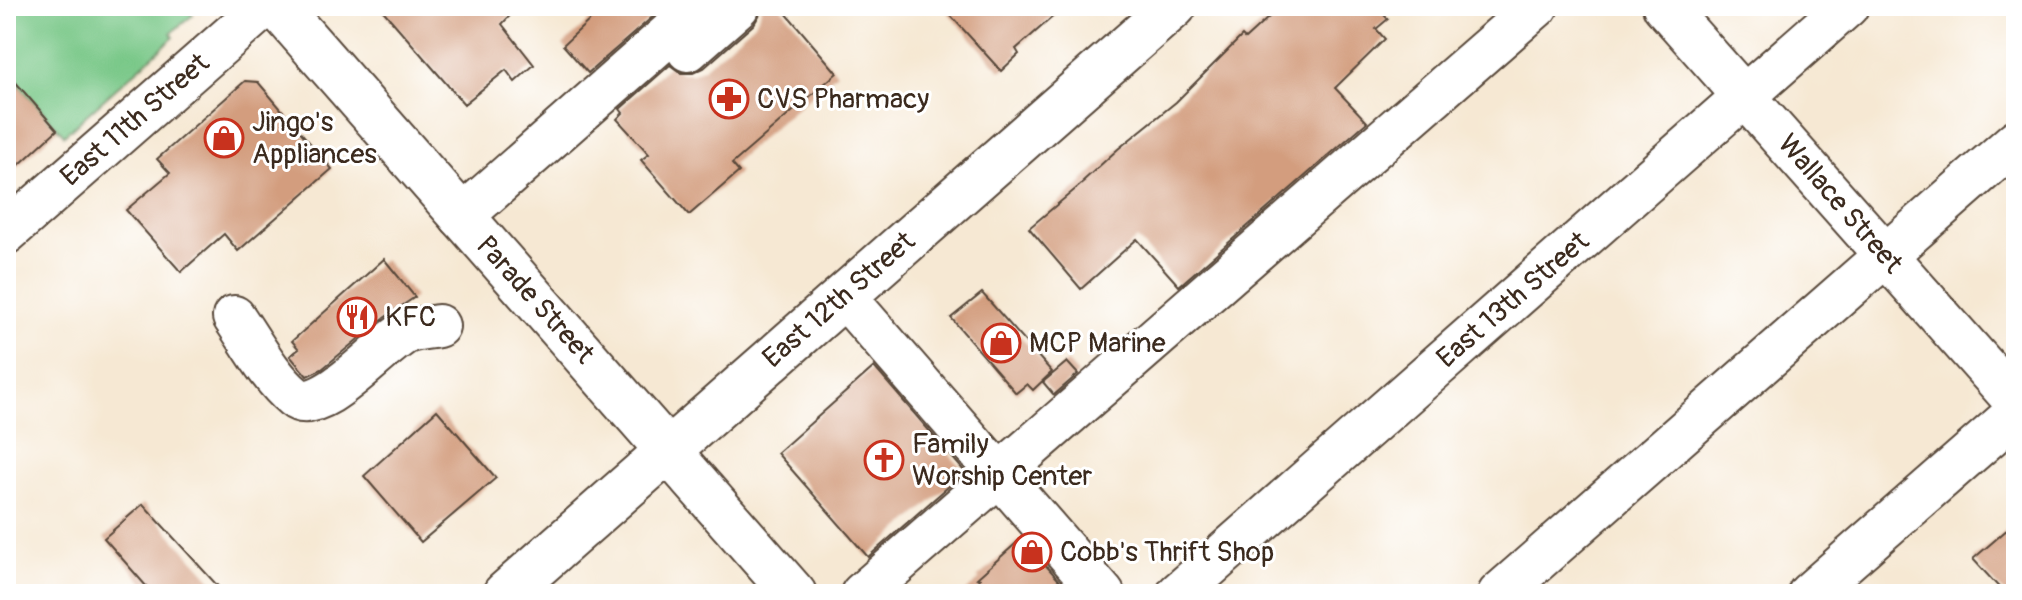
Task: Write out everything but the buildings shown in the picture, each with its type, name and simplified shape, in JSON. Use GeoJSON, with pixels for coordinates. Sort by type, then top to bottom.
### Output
{"type":"FeatureCollection","features":[{"type":"Feature","properties":{"kind":"main road","name":"Parade Street"},"geometry":{"type":"LineString","coordinates":[[277,6],[794,594]]}},
{"type":"Feature","properties":{"kind":"main road","name":"East 12th Street"},"geometry":{"type":"LineString","coordinates":[[505,594],[1174,6]]}},
{"type":"Feature","properties":{"kind":"street","name":"East 11th Street"},"geometry":{"type":"LineString","coordinates":[[6,233],[265,6]]}},
{"type":"Feature","properties":{"kind":"street"},"geometry":{"type":"LineString","coordinates":[[461,217],[701,6]]}},
{"type":"Feature","properties":{"kind":"street"},"geometry":{"type":"LineString","coordinates":[[567,152],[738,6]]}},
{"type":"Feature","properties":{"kind":"street"},"geometry":{"type":"LineString","coordinates":[[862,594],[1537,6]]}},
{"type":"Feature","properties":{"kind":"street","name":"Wallace Street"},"geometry":{"type":"LineString","coordinates":[[1664,6],[2016,402]]}},
{"type":"Feature","properties":{"kind":"street","name":"East 13th Street"},"geometry":{"type":"LineString","coordinates":[[1178,594],[1847,6]]}},
{"type":"Feature","properties":{"kind":"street"},"geometry":{"type":"LineString","coordinates":[[1499,594],[2016,141]]}},
{"type":"Feature","properties":{"kind":"street"},"geometry":{"type":"LineString","coordinates":[[844,296],[1103,594]]}},
{"type":"Feature","properties":{"kind":"street"},"geometry":{"type":"LineString","coordinates":[[234,317],[279,380],[296,399],[304,402],[318,400],[337,388],[382,349],[408,332],[438,326]]}},
{"type":"Feature","properties":{"kind":"street"},"geometry":{"type":"LineString","coordinates":[[1809,594],[2016,413]]}},
{"type":"Feature","properties":{"kind":"green space"},"geometry":{"type":"Polygon","coordinates":[[[6,6],[185,6],[193,15],[171,33],[174,37],[64,135],[6,71],[6,6]]]}},
{"type":"Feature","properties":{"kind":"place","name":"CVS Pharmacy"},"geometry":{"type":"Point","coordinates":[729,99]}},
{"type":"Feature","properties":{"kind":"place","name":"Jingo's Appliances"},"geometry":{"type":"Point","coordinates":[224,138]}},
{"type":"Feature","properties":{"kind":"place","name":"KFC"},"geometry":{"type":"Point","coordinates":[357,317]}},
{"type":"Feature","properties":{"kind":"place","name":"MCP Marine"},"geometry":{"type":"Point","coordinates":[1001,343]}},
{"type":"Feature","properties":{"kind":"place","name":"Family Worship Center"},"geometry":{"type":"Point","coordinates":[884,460]}},
{"type":"Feature","properties":{"kind":"place","name":"Cobb's Thrift Shop"},"geometry":{"type":"Point","coordinates":[1032,552]}}]}
